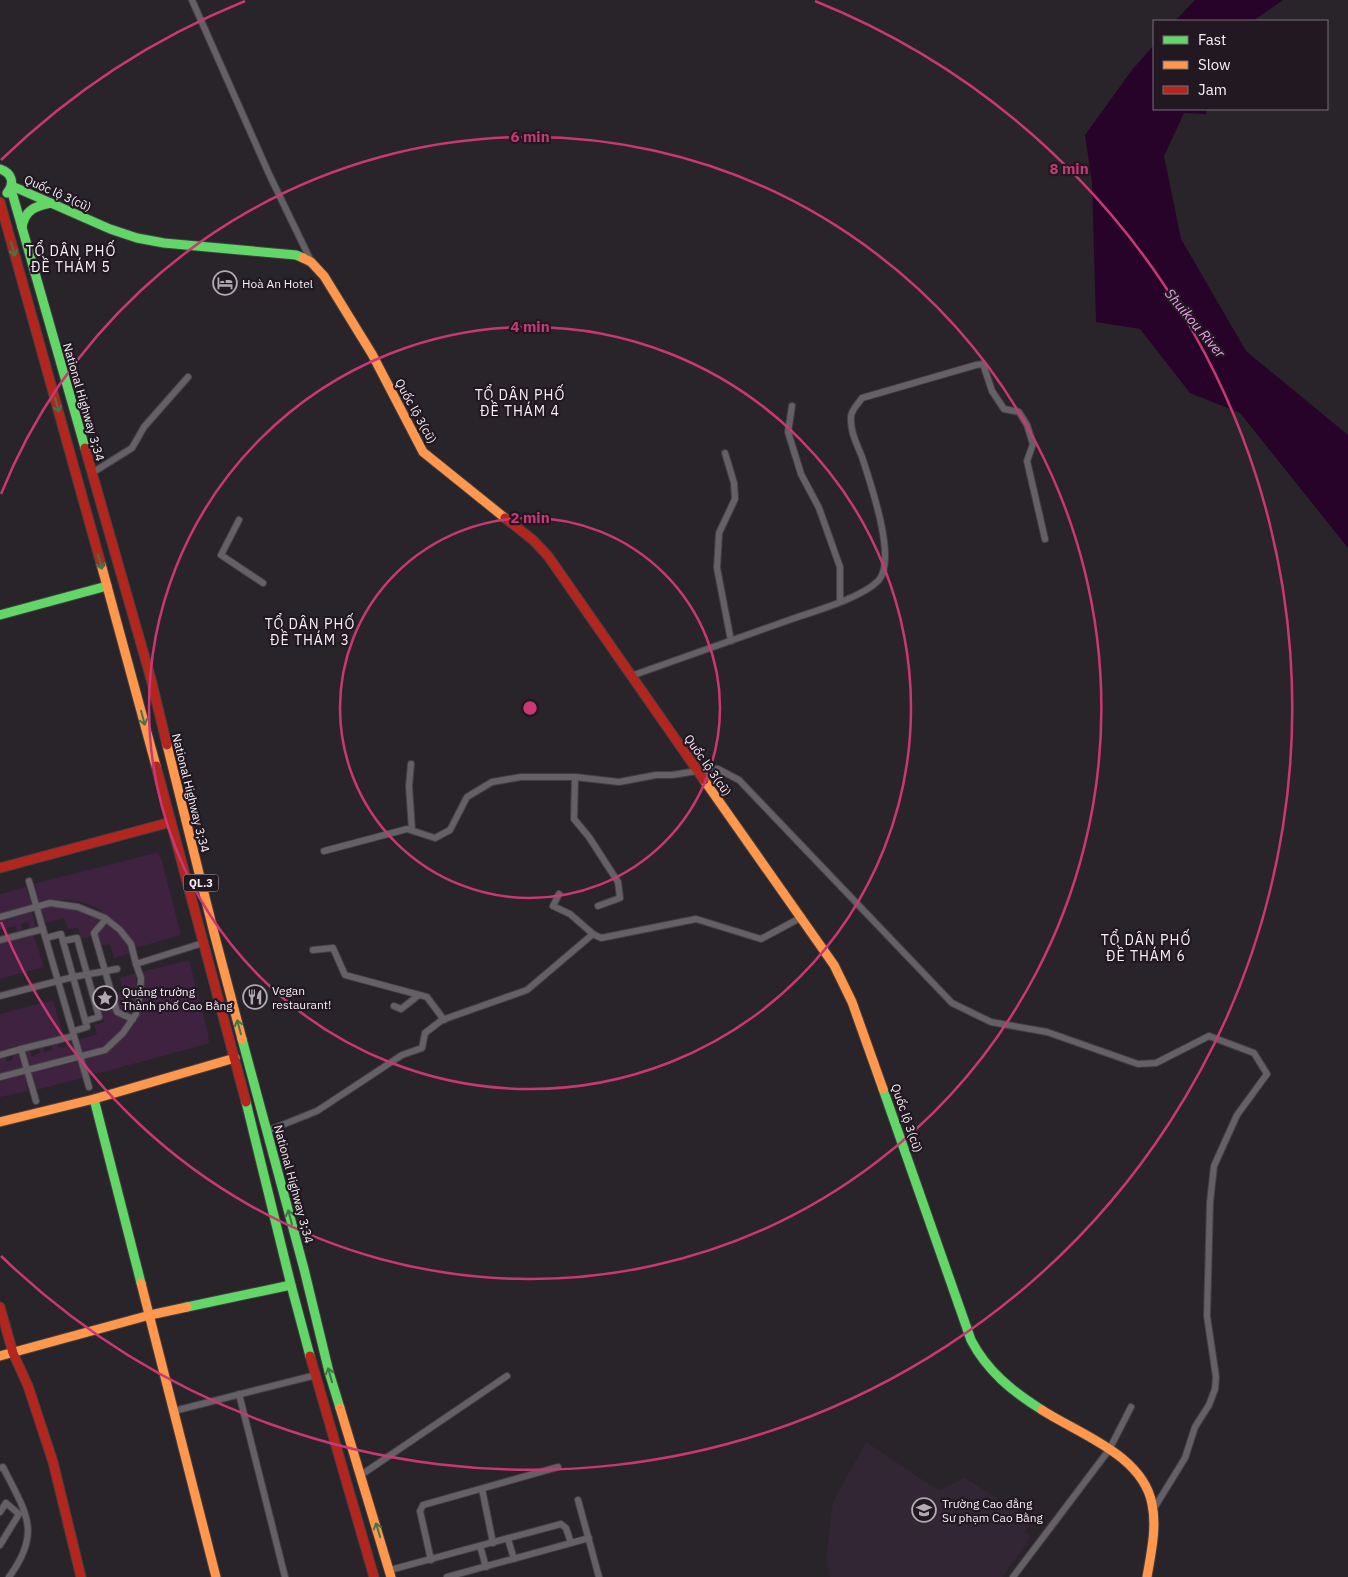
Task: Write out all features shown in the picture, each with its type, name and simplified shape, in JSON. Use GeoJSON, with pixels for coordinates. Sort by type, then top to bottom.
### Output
{"type":"FeatureCollection","features":[{"type":"Feature","properties":{"kind":"main road"},"geometry":{"type":"LineString","coordinates":[[0,169],[6,171],[11,176],[11,188],[6,194],[0,196]]}},
{"type":"Feature","properties":{"kind":"main road","name":"Quốc lộ 3(cũ)"},"geometry":{"type":"LineString","coordinates":[[11,188],[51,203],[110,230],[137,238],[164,243],[296,255],[311,262],[324,276],[367,346],[423,452],[533,540],[548,556],[834,965],[852,1002],[865,1036],[960,1311],[976,1349],[998,1376],[1028,1400],[1109,1450],[1132,1467],[1140,1476],[1149,1494],[1153,1511],[1152,1543],[1147,1577]]}},
{"type":"Feature","properties":{"kind":"main road","name":"National Highway 3;34"},"geometry":{"type":"LineString","coordinates":[[11,188],[150,676],[329,1372],[390,1574]]}},
{"type":"Feature","properties":{"kind":"main road","name":"National Highway 3;34"},"geometry":{"type":"LineString","coordinates":[[0,202],[133,680],[235,1058],[291,1285],[374,1577]]}},
{"type":"Feature","properties":{"kind":"main road"},"geometry":{"type":"LineString","coordinates":[[22,227],[23,216],[29,210],[37,205],[51,203]]}},
{"type":"Feature","properties":{"kind":"main road"},"geometry":{"type":"LineString","coordinates":[[0,615],[107,586]]}},
{"type":"Feature","properties":{"kind":"main road"},"geometry":{"type":"LineString","coordinates":[[133,680],[150,676]]}},
{"type":"Feature","properties":{"kind":"main road"},"geometry":{"type":"LineString","coordinates":[[0,868],[185,818]]}},
{"type":"Feature","properties":{"kind":"main road"},"geometry":{"type":"LineString","coordinates":[[0,1122],[94,1099],[246,1055]]}},
{"type":"Feature","properties":{"kind":"main road"},"geometry":{"type":"LineString","coordinates":[[94,1099],[216,1577]]}},
{"type":"Feature","properties":{"kind":"main road"},"geometry":{"type":"LineString","coordinates":[[0,1356],[150,1315],[291,1285],[310,1296]]}},
{"type":"Feature","properties":{"kind":"main road"},"geometry":{"type":"LineString","coordinates":[[0,1307],[13,1353],[28,1386],[53,1462],[81,1577]]}},
{"type":"Feature","properties":{"kind":"main road"},"geometry":{"type":"LineString","coordinates":[[346,1480],[361,1475]]}},
{"type":"Feature","properties":{"kind":"street"},"geometry":{"type":"LineString","coordinates":[[192,0],[269,174],[311,262]]}},
{"type":"Feature","properties":{"kind":"street"},"geometry":{"type":"LineString","coordinates":[[631,676],[840,601],[862,592],[879,580],[884,571],[886,558],[877,507],[861,455],[853,437],[851,416],[862,398],[983,364],[992,391],[1004,410],[1019,412],[1027,425],[1033,444],[1027,461],[1045,539]]}},
{"type":"Feature","properties":{"kind":"street"},"geometry":{"type":"LineString","coordinates":[[92,472],[132,448],[144,427],[188,377]]}},
{"type":"Feature","properties":{"kind":"street"},"geometry":{"type":"LineString","coordinates":[[792,406],[788,432],[801,474],[818,508],[840,567],[840,601]]}},
{"type":"Feature","properties":{"kind":"street"},"geometry":{"type":"LineString","coordinates":[[725,453],[734,483],[735,499],[719,533],[717,568],[731,640]]}},
{"type":"Feature","properties":{"kind":"street"},"geometry":{"type":"LineString","coordinates":[[239,520],[221,555],[263,583]]}},
{"type":"Feature","properties":{"kind":"street"},"geometry":{"type":"LineString","coordinates":[[411,764],[409,786],[412,830]]}},
{"type":"Feature","properties":{"kind":"street"},"geometry":{"type":"LineString","coordinates":[[324,851],[407,829],[435,838],[450,830],[467,797],[492,782],[522,777],[575,777],[619,782],[656,775],[699,773],[711,768],[718,769],[739,780],[952,1003],[991,1022],[1047,1032],[1138,1064],[1156,1063],[1209,1036],[1254,1053],[1267,1074],[1237,1116],[1214,1166],[1210,1202],[1207,1316],[1216,1376],[1215,1389],[1209,1405],[1195,1427],[1185,1458],[1153,1511]]}},
{"type":"Feature","properties":{"kind":"street"},"geometry":{"type":"LineString","coordinates":[[575,777],[574,819],[589,837],[618,882],[620,898],[598,906]]}},
{"type":"Feature","properties":{"kind":"street"},"geometry":{"type":"LineString","coordinates":[[29,881],[89,1087]]}},
{"type":"Feature","properties":{"kind":"street"},"geometry":{"type":"LineString","coordinates":[[560,894],[554,906],[570,914],[601,938],[696,919],[761,939],[802,917]]}},
{"type":"Feature","properties":{"kind":"street"},"geometry":{"type":"LineString","coordinates":[[0,917],[50,903],[78,907],[106,919],[120,930],[131,944],[141,978],[140,994],[133,1019],[123,1033],[105,1050],[0,1077]]}},
{"type":"Feature","properties":{"kind":"street"},"geometry":{"type":"LineString","coordinates":[[106,919],[94,933],[117,1012],[133,1019]]}},
{"type":"Feature","properties":{"kind":"street"},"geometry":{"type":"LineString","coordinates":[[0,940],[43,929]]}},
{"type":"Feature","properties":{"kind":"street"},"geometry":{"type":"LineString","coordinates":[[0,1055],[74,1034],[88,1027],[61,934],[46,938]]}},
{"type":"Feature","properties":{"kind":"street"},"geometry":{"type":"LineString","coordinates":[[267,1131],[317,1111],[402,1054],[422,1048],[425,1033],[444,1020],[527,990],[594,934]]}},
{"type":"Feature","properties":{"kind":"street"},"geometry":{"type":"LineString","coordinates":[[62,941],[77,938],[88,974],[99,1017],[86,1021]]}},
{"type":"Feature","properties":{"kind":"street"},"geometry":{"type":"LineString","coordinates":[[136,964],[203,943]]}},
{"type":"Feature","properties":{"kind":"street"},"geometry":{"type":"LineString","coordinates":[[313,950],[333,948],[345,975],[427,997],[444,1020]]}},
{"type":"Feature","properties":{"kind":"street"},"geometry":{"type":"LineString","coordinates":[[0,996],[73,977],[117,969]]}},
{"type":"Feature","properties":{"kind":"street"},"geometry":{"type":"LineString","coordinates":[[394,1006],[401,1009],[418,995]]}},
{"type":"Feature","properties":{"kind":"street"},"geometry":{"type":"LineString","coordinates":[[21,1050],[36,1101]]}},
{"type":"Feature","properties":{"kind":"street"},"geometry":{"type":"LineString","coordinates":[[174,1411],[316,1376]]}},
{"type":"Feature","properties":{"kind":"street"},"geometry":{"type":"LineString","coordinates":[[361,1475],[507,1376]]}},
{"type":"Feature","properties":{"kind":"street"},"geometry":{"type":"LineString","coordinates":[[239,1394],[285,1577]]}},
{"type":"Feature","properties":{"kind":"street"},"geometry":{"type":"LineString","coordinates":[[1013,1577],[1109,1450],[1131,1406]]}},
{"type":"Feature","properties":{"kind":"street"},"geometry":{"type":"LineString","coordinates":[[0,1468],[3,1467],[22,1513]]}},
{"type":"Feature","properties":{"kind":"street"},"geometry":{"type":"LineString","coordinates":[[431,1560],[420,1511],[425,1504],[558,1467]]}},
{"type":"Feature","properties":{"kind":"street"},"geometry":{"type":"LineString","coordinates":[[482,1489],[493,1543]]}},
{"type":"Feature","properties":{"kind":"street"},"geometry":{"type":"LineString","coordinates":[[578,1500],[599,1577]]}},
{"type":"Feature","properties":{"kind":"street"},"geometry":{"type":"LineString","coordinates":[[0,1512],[6,1503],[27,1516],[29,1533],[20,1562],[10,1577]]}},
{"type":"Feature","properties":{"kind":"street"},"geometry":{"type":"LineString","coordinates":[[0,1545],[22,1513]]}},
{"type":"Feature","properties":{"kind":"street"},"geometry":{"type":"LineString","coordinates":[[390,1574],[431,1560],[561,1524],[566,1528],[571,1543]]}},
{"type":"Feature","properties":{"kind":"street"},"geometry":{"type":"LineString","coordinates":[[447,1577],[589,1538]]}},
{"type":"Feature","properties":{"kind":"street"},"geometry":{"type":"LineString","coordinates":[[508,1539],[514,1560]]}},
{"type":"Feature","properties":{"kind":"street"},"geometry":{"type":"LineString","coordinates":[[480,1546],[486,1567]]}},
{"type":"Feature","properties":{"kind":"shaded area"},"geometry":{"type":"Polygon","coordinates":[[[156,853],[159,854],[162,861],[181,935],[135,948],[117,924],[95,907],[70,900],[39,902],[33,884],[156,853]]]}},
{"type":"Feature","properties":{"kind":"shaded area"},"geometry":{"type":"Polygon","coordinates":[[[26,887],[31,904],[0,913],[0,894],[26,887]]]}},
{"type":"Feature","properties":{"kind":"shaded area"},"geometry":{"type":"Polygon","coordinates":[[[40,907],[76,908],[94,914],[119,931],[131,953],[114,958],[110,944],[95,947],[92,936],[81,939],[78,928],[68,929],[64,918],[46,923],[40,907]]]}},
{"type":"Feature","properties":{"kind":"shaded area"},"geometry":{"type":"Polygon","coordinates":[[[31,910],[36,926],[30,928],[28,922],[21,924],[23,929],[17,931],[15,926],[7,928],[9,933],[4,934],[3,929],[0,929],[0,918],[31,910]]]}},
{"type":"Feature","properties":{"kind":"shaded area"},"geometry":{"type":"Polygon","coordinates":[[[33,933],[44,967],[0,979],[0,942],[33,933]]]}},
{"type":"Feature","properties":{"kind":"shaded area"},"geometry":{"type":"Polygon","coordinates":[[[189,960],[209,1042],[88,1076],[84,1059],[98,1054],[134,1021],[141,972],[189,960]]]}},
{"type":"Feature","properties":{"kind":"shaded area"},"geometry":{"type":"Polygon","coordinates":[[[136,973],[136,997],[130,1020],[103,1049],[83,1055],[78,1040],[97,1034],[94,1025],[104,1022],[102,1011],[112,1009],[110,997],[123,992],[120,978],[136,973]]]}},
{"type":"Feature","properties":{"kind":"shaded area"},"geometry":{"type":"Polygon","coordinates":[[[53,1000],[63,1035],[0,1050],[0,1014],[53,1000]]]}},
{"type":"Feature","properties":{"kind":"shaded area"},"geometry":{"type":"Polygon","coordinates":[[[71,1039],[74,1056],[29,1067],[25,1052],[30,1050],[32,1056],[40,1053],[39,1048],[43,1047],[45,1052],[52,1050],[52,1045],[58,1043],[59,1048],[66,1047],[65,1041],[71,1039]]]}},
{"type":"Feature","properties":{"kind":"shaded area"},"geometry":{"type":"Polygon","coordinates":[[[19,1053],[22,1069],[0,1075],[0,1058],[5,1056],[6,1062],[13,1060],[13,1054],[19,1053]]]}},
{"type":"Feature","properties":{"kind":"shaded area"},"geometry":{"type":"Polygon","coordinates":[[[77,1060],[82,1078],[36,1090],[30,1072],[77,1060]]]}},
{"type":"Feature","properties":{"kind":"shaded area"},"geometry":{"type":"Polygon","coordinates":[[[24,1074],[28,1091],[0,1097],[0,1080],[24,1074]]]}},
{"type":"Feature","properties":{"kind":"shaded area","name":"Trường Cao đẳng Sư phạm Cao Bằng"},"geometry":{"type":"Polygon","coordinates":[[[866,1442],[939,1491],[965,1478],[1033,1521],[1025,1532],[1031,1537],[1002,1577],[830,1577],[826,1559],[833,1502],[866,1442]]]}},
{"type":"Feature","properties":{"kind":"water"},"geometry":{"type":"Polygon","coordinates":[[[1195,0],[1283,0],[1254,20],[1176,20],[1195,0]]]}},
{"type":"Feature","properties":{"kind":"water","name":"Shuikou River"},"geometry":{"type":"Polygon","coordinates":[[[1153,46],[1153,110],[1207,110],[1206,114],[1184,113],[1164,156],[1181,239],[1246,351],[1348,435],[1348,548],[1240,413],[1190,393],[1140,329],[1096,322],[1092,183],[1085,135],[1132,70],[1153,46]]]}},
{"type":"Feature","properties":{"kind":"traffic: fast"},"geometry":{"type":"LineString","coordinates":[[0,169],[7,173],[11,179],[11,186],[7,193]]}},
{"type":"Feature","properties":{"kind":"traffic: fast"},"geometry":{"type":"LineString","coordinates":[[12,186],[110,229],[137,238],[164,243],[296,255],[303,258]]}},
{"type":"Feature","properties":{"kind":"traffic: fast"},"geometry":{"type":"LineString","coordinates":[[11,189],[85,448]]}},
{"type":"Feature","properties":{"kind":"traffic: fast"},"geometry":{"type":"LineString","coordinates":[[22,227],[28,213],[40,206],[51,203]]}},
{"type":"Feature","properties":{"kind":"traffic: fast"},"geometry":{"type":"LineString","coordinates":[[0,615],[107,586]]}},
{"type":"Feature","properties":{"kind":"traffic: fast"},"geometry":{"type":"LineString","coordinates":[[242,1039],[340,1408]]}},
{"type":"Feature","properties":{"kind":"traffic: fast"},"geometry":{"type":"LineString","coordinates":[[883,1089],[971,1340],[977,1351],[1002,1380],[1042,1410]]}},
{"type":"Feature","properties":{"kind":"traffic: fast"},"geometry":{"type":"LineString","coordinates":[[94,1099],[141,1283]]}},
{"type":"Feature","properties":{"kind":"traffic: fast"},"geometry":{"type":"LineString","coordinates":[[246,1102],[310,1356]]}},
{"type":"Feature","properties":{"kind":"traffic: fast"},"geometry":{"type":"LineString","coordinates":[[187,1307],[291,1285]]}},
{"type":"Feature","properties":{"kind":"traffic: slow"},"geometry":{"type":"LineString","coordinates":[[303,258],[311,262],[324,276],[372,354],[423,452],[505,518]]}},
{"type":"Feature","properties":{"kind":"traffic: slow"},"geometry":{"type":"LineString","coordinates":[[101,564],[156,766]]}},
{"type":"Feature","properties":{"kind":"traffic: slow"},"geometry":{"type":"LineString","coordinates":[[167,745],[242,1039]]}},
{"type":"Feature","properties":{"kind":"traffic: slow"},"geometry":{"type":"LineString","coordinates":[[704,780],[834,965],[852,1002],[883,1089]]}},
{"type":"Feature","properties":{"kind":"traffic: slow"},"geometry":{"type":"LineString","coordinates":[[0,1122],[94,1099],[235,1058]]}},
{"type":"Feature","properties":{"kind":"traffic: slow"},"geometry":{"type":"LineString","coordinates":[[141,1283],[216,1577]]}},
{"type":"Feature","properties":{"kind":"traffic: slow"},"geometry":{"type":"LineString","coordinates":[[0,1356],[150,1315],[187,1307]]}},
{"type":"Feature","properties":{"kind":"traffic: slow"},"geometry":{"type":"LineString","coordinates":[[340,1408],[391,1577]]}},
{"type":"Feature","properties":{"kind":"traffic: slow"},"geometry":{"type":"LineString","coordinates":[[1042,1410],[1091,1437],[1123,1459],[1136,1472],[1146,1487],[1152,1504],[1154,1522],[1147,1577]]}},
{"type":"Feature","properties":{"kind":"traffic: jam"},"geometry":{"type":"LineString","coordinates":[[0,202],[101,564]]}},
{"type":"Feature","properties":{"kind":"traffic: jam"},"geometry":{"type":"LineString","coordinates":[[85,448],[151,679],[167,745]]}},
{"type":"Feature","properties":{"kind":"traffic: jam"},"geometry":{"type":"LineString","coordinates":[[505,518],[533,540],[548,556],[704,780]]}},
{"type":"Feature","properties":{"kind":"traffic: jam"},"geometry":{"type":"LineString","coordinates":[[156,766],[246,1102]]}},
{"type":"Feature","properties":{"kind":"traffic: jam"},"geometry":{"type":"LineString","coordinates":[[0,868],[171,822]]}},
{"type":"Feature","properties":{"kind":"traffic: jam"},"geometry":{"type":"LineString","coordinates":[[0,1307],[13,1353],[28,1386],[53,1462],[81,1577]]}},
{"type":"Feature","properties":{"kind":"traffic: jam"},"geometry":{"type":"LineString","coordinates":[[310,1356],[374,1577]]}},
{"type":"Feature","properties":{"kind":"place","name":"Hoà An Hotel"},"geometry":{"type":"Point","coordinates":[225,283]}},
{"type":"Feature","properties":{"kind":"place","name":"Vegan restaurant!"},"geometry":{"type":"Point","coordinates":[255,997]}},
{"type":"Feature","properties":{"kind":"place","name":"Quảng trường Thành phố Cao Bằng"},"geometry":{"type":"Point","coordinates":[105,998]}},
{"type":"Feature","properties":{"kind":"place","name":"Trường Cao đẳng Sư phạm Cao Bằng"},"geometry":{"type":"Point","coordinates":[924,1510]}},
{"type":"Feature","properties":{"kind":"district","name":"TỔ DÂN PHỐ ĐỀ THÁM 5"},"geometry":{"type":"Point","coordinates":[71,260]}},
{"type":"Feature","properties":{"kind":"district","name":"TỔ DÂN PHỐ ĐỀ THÁM 4"},"geometry":{"type":"Point","coordinates":[520,404]}},
{"type":"Feature","properties":{"kind":"district","name":"TỔ DÂN PHỐ ĐỀ THÁM 3"},"geometry":{"type":"Point","coordinates":[310,632]}},
{"type":"Feature","properties":{"kind":"district","name":"TỔ DÂN PHỐ ĐỀ THÁM 6"},"geometry":{"type":"Point","coordinates":[1146,948]}}]}
